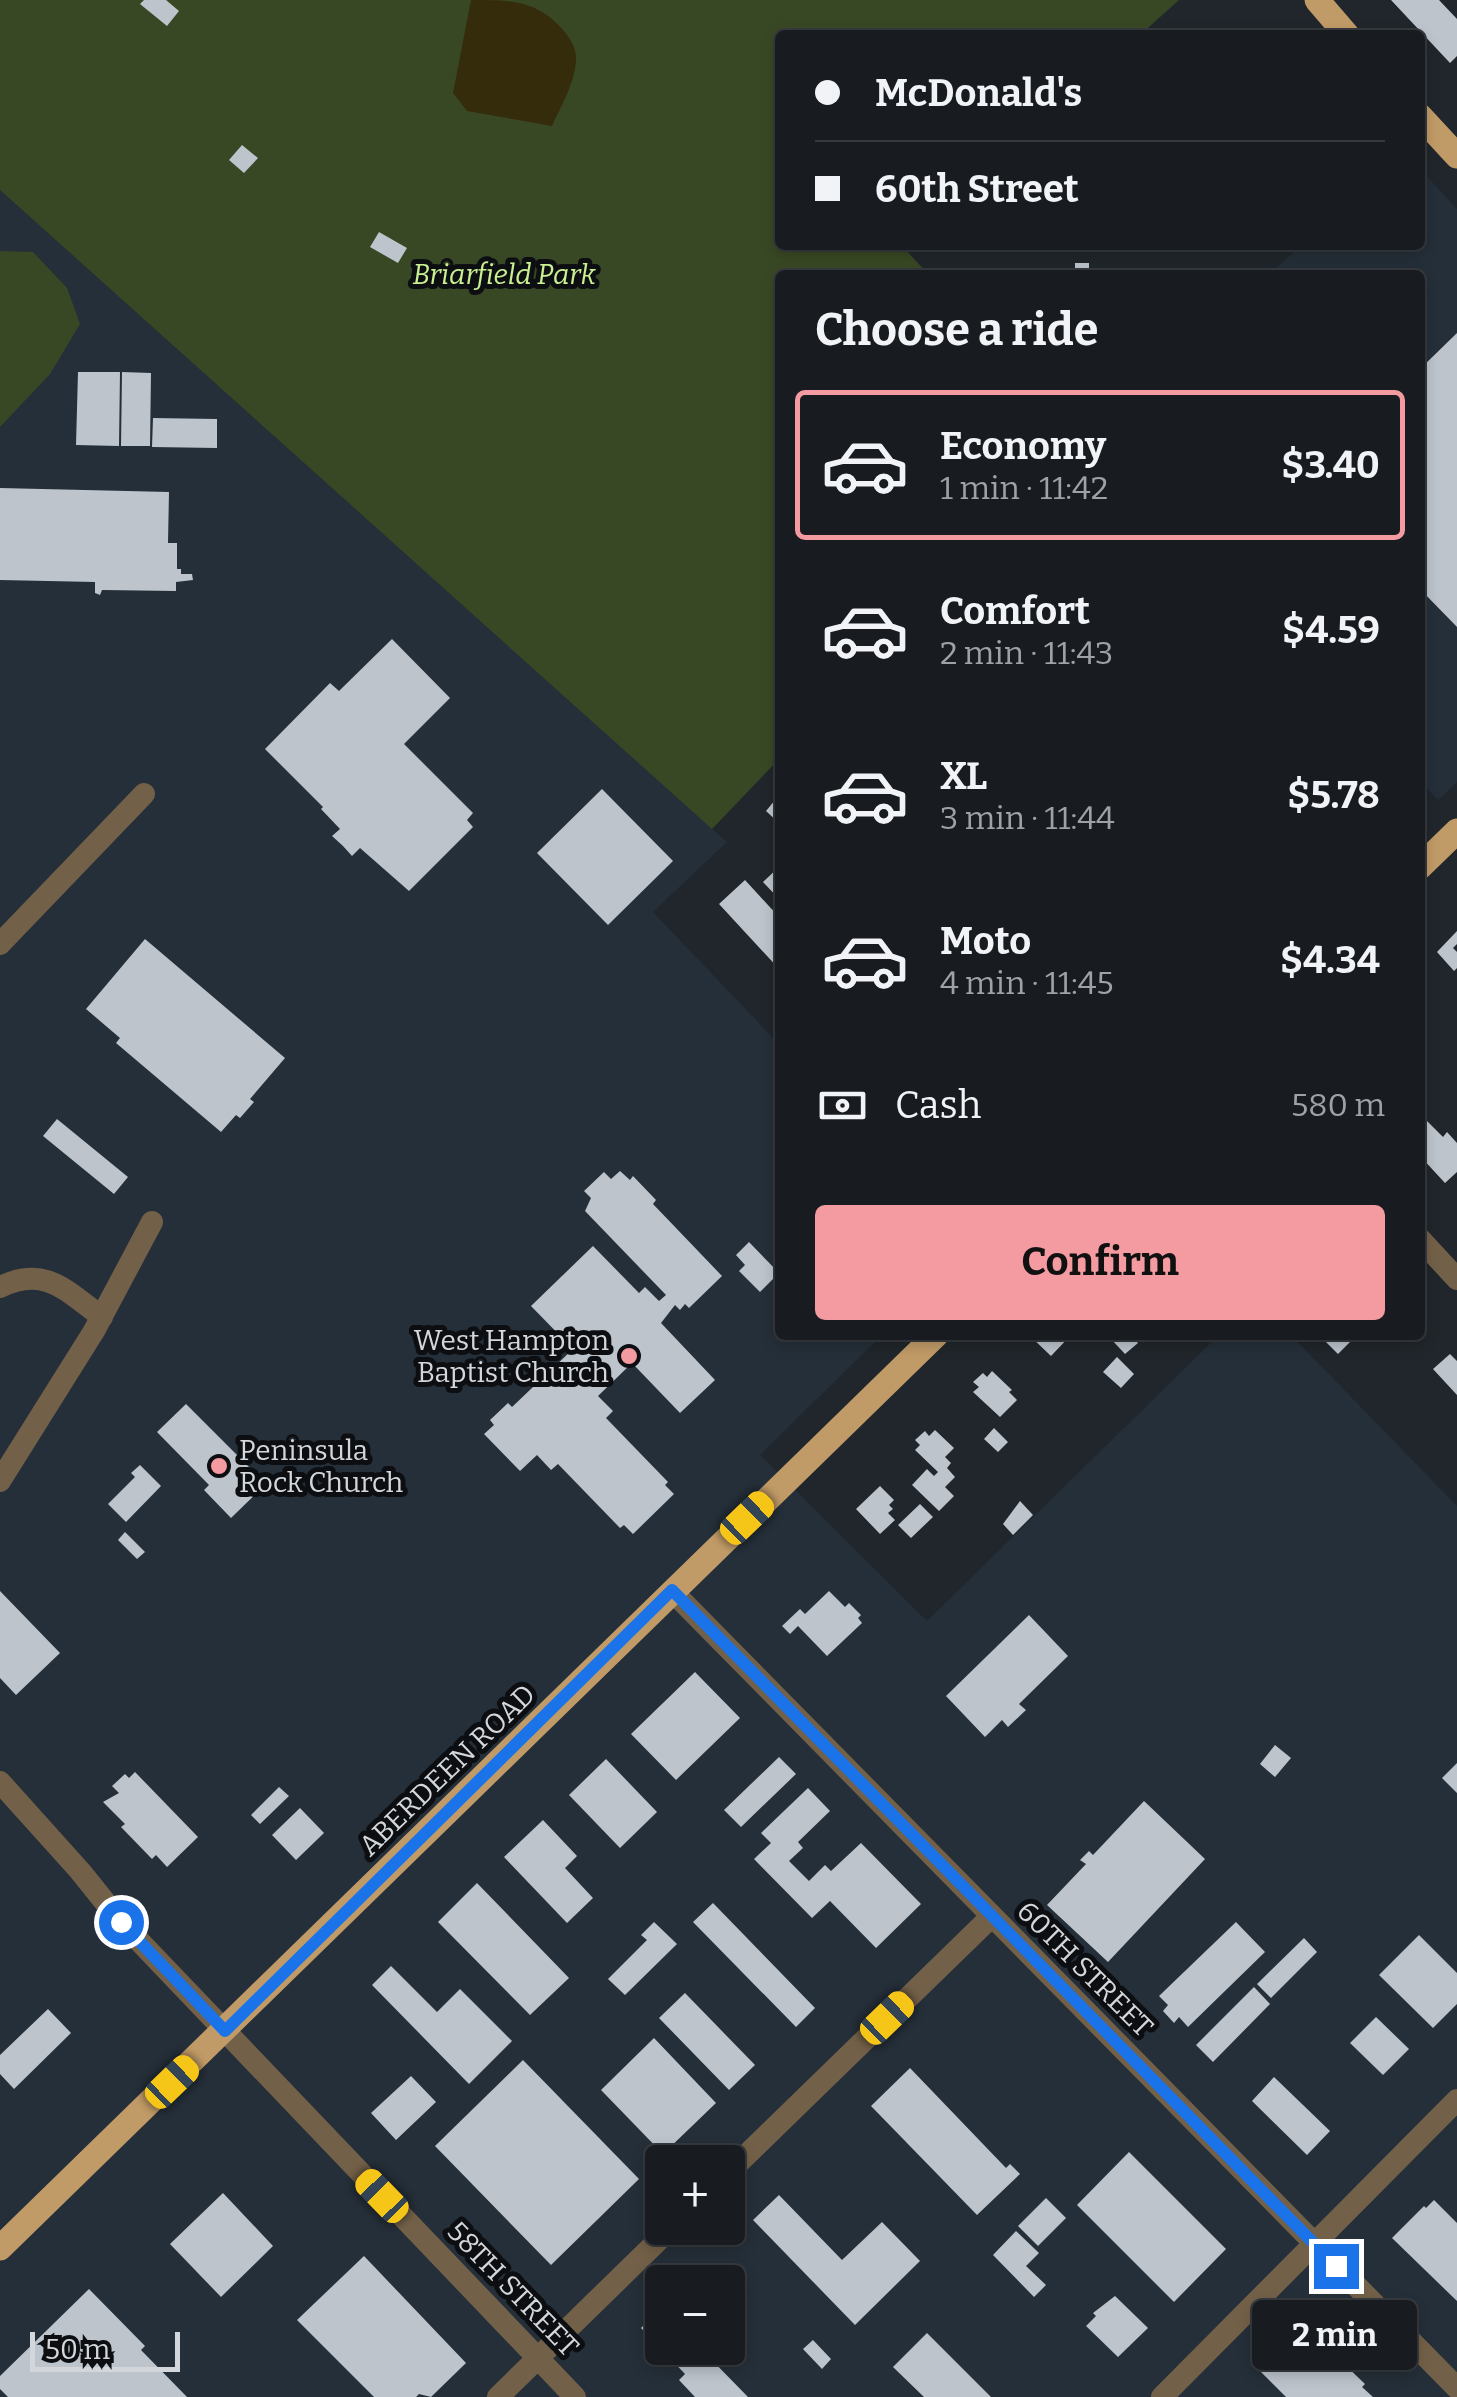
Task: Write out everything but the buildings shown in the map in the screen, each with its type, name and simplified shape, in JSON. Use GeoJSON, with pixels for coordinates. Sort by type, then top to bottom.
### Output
{"type":"FeatureCollection","features":[{"type":"Feature","properties":{"kind":"main road"},"geometry":{"type":"LineString","coordinates":[[1316,0],[1343,30]]}},
{"type":"Feature","properties":{"kind":"main road"},"geometry":{"type":"LineString","coordinates":[[1425,121],[1457,156]]}},
{"type":"Feature","properties":{"kind":"main road"},"geometry":{"type":"LineString","coordinates":[[1425,862],[1457,831]]}},
{"type":"Feature","properties":{"kind":"main road","name":"ABERDEEN ROAD"},"geometry":{"type":"LineString","coordinates":[[0,2248],[931,1340]]}},
{"type":"Feature","properties":{"kind":"street"},"geometry":{"type":"LineString","coordinates":[[0,944],[144,794]]}},
{"type":"Feature","properties":{"kind":"street"},"geometry":{"type":"LineString","coordinates":[[0,1480],[102,1317],[152,1222]]}},
{"type":"Feature","properties":{"kind":"street"},"geometry":{"type":"LineString","coordinates":[[1425,1244],[1457,1279]]}},
{"type":"Feature","properties":{"kind":"street"},"geometry":{"type":"LineString","coordinates":[[0,1287],[19,1279],[39,1277],[102,1317]]}},
{"type":"Feature","properties":{"kind":"street","name":"60TH STREET"},"geometry":{"type":"LineString","coordinates":[[672,1590],[1457,2388]]}},
{"type":"Feature","properties":{"kind":"street","name":"58TH STREET"},"geometry":{"type":"LineString","coordinates":[[0,1782],[121,1922],[575,2397]]}},
{"type":"Feature","properties":{"kind":"street"},"geometry":{"type":"LineString","coordinates":[[745,2156],[991,1917]]}},
{"type":"Feature","properties":{"kind":"street"},"geometry":{"type":"LineString","coordinates":[[1162,2397],[1457,2100]]}},
{"type":"Feature","properties":{"kind":"street"},"geometry":{"type":"LineString","coordinates":[[498,2397],[653,2245]]}},
{"type":"Feature","properties":{"kind":"shaded area"},"geometry":{"type":"Polygon","coordinates":[[[1425,174],[1457,209],[1457,782],[1438,800],[1425,786],[1425,270],[1274,270],[1296,250],[1425,250],[1425,174]]]}},
{"type":"Feature","properties":{"kind":"shaded area"},"geometry":{"type":"Polygon","coordinates":[[[0,190],[727,842],[653,912],[775,1040],[775,1340],[877,1340],[760,1455],[927,1621],[1214,1340],[1296,1340],[1457,1506],[1457,2397],[0,2397],[0,190]]]}},
{"type":"Feature","properties":{"kind":"green space","name":"Briarfield Park"},"geometry":{"type":"Polygon","coordinates":[[[0,0],[1179,0],[1146,30],[775,30],[775,250],[906,250],[924,270],[775,270],[775,763],[712,829],[0,190],[0,0]]]}},
{"type":"Feature","properties":{"kind":"green space"},"geometry":{"type":"Polygon","coordinates":[[[0,251],[33,252],[67,288],[80,324],[50,374],[0,427],[0,251]]]}},
{"type":"Feature","properties":{"kind":"sand"},"geometry":{"type":"Polygon","coordinates":[[[471,0],[533,7],[553,20],[570,39],[576,54],[574,76],[552,126],[467,111],[453,93],[471,0]]]}},
{"type":"Feature","properties":{"kind":"place","name":"West Hampton Baptist Church"},"geometry":{"type":"Point","coordinates":[629,1356]}},
{"type":"Feature","properties":{"kind":"place","name":"Peninsula Rock Church"},"geometry":{"type":"Point","coordinates":[219,1466]}},
{"type":"Feature","properties":{"kind":"route"},"geometry":{"type":"LineString","coordinates":[[121,1922],[225,2031],[672,1590],[1336,2266]]}}]}
